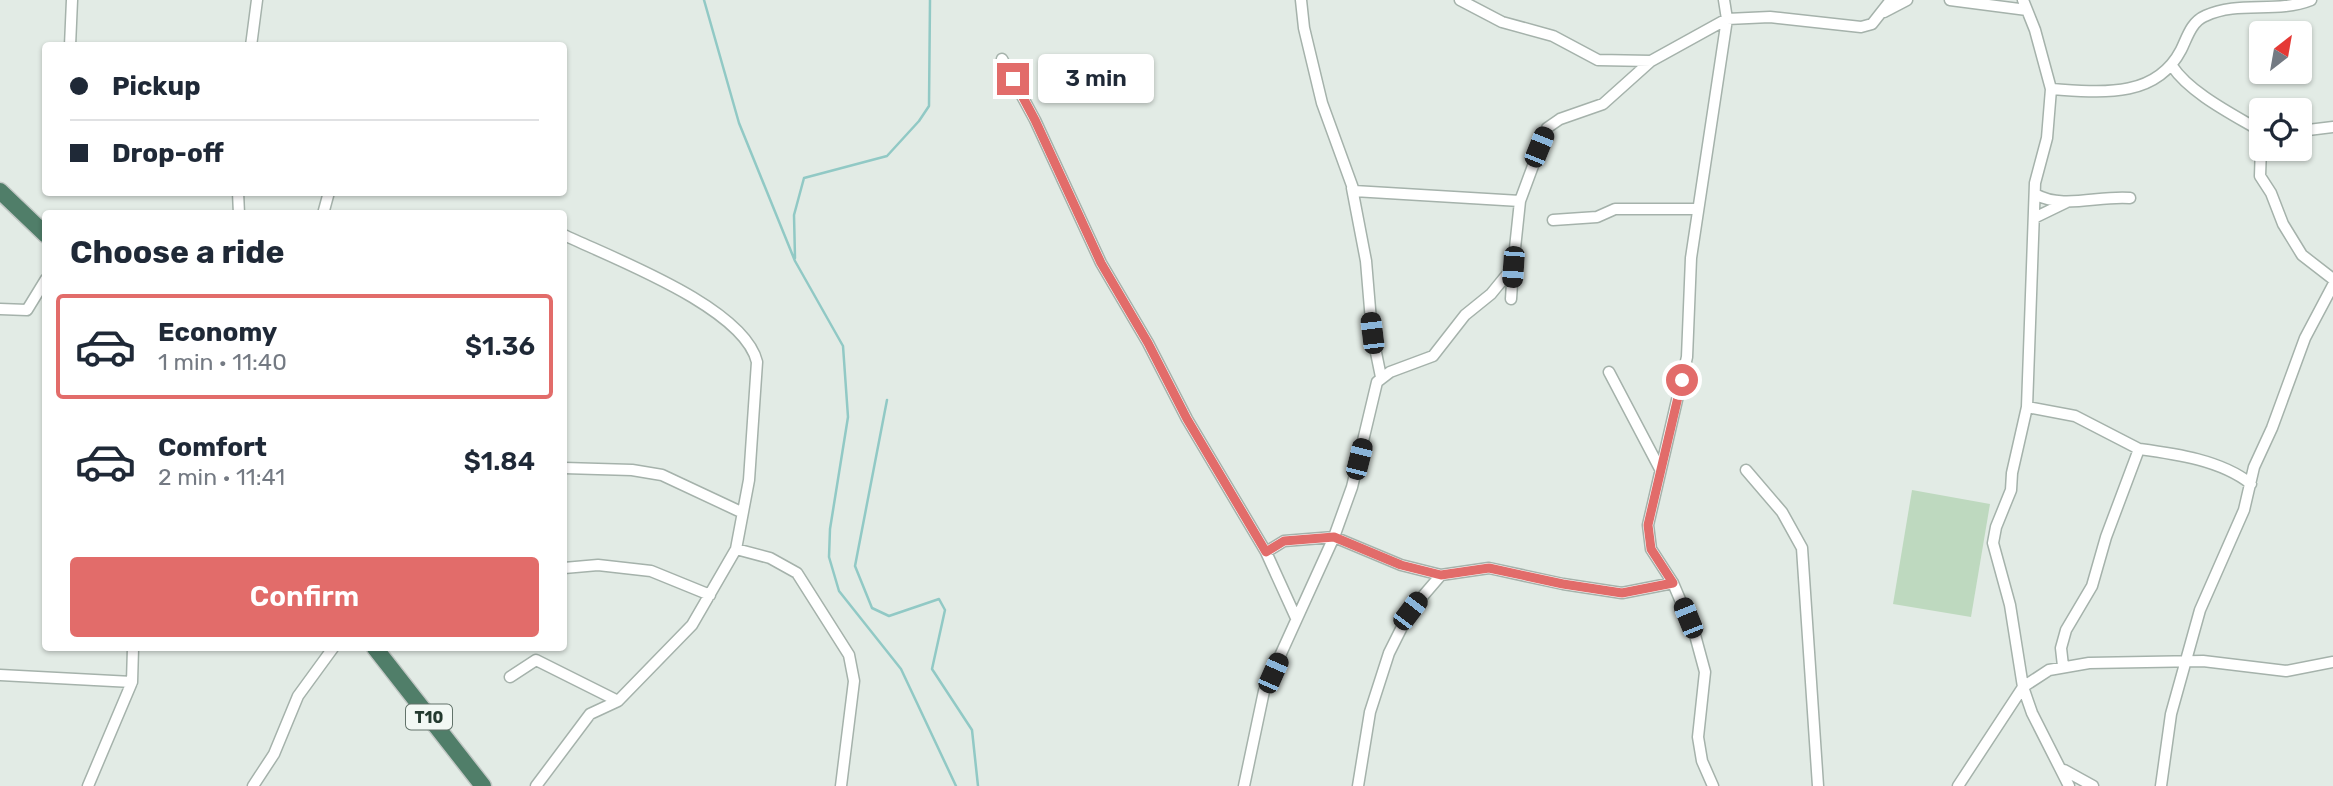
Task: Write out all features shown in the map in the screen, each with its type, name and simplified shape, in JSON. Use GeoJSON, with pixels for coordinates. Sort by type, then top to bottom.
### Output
{"type":"FeatureCollection","features":[{"type":"Feature","properties":{"kind":"highway"},"geometry":{"type":"LineString","coordinates":[[0,191],[42,230]]}},
{"type":"Feature","properties":{"kind":"highway","name":"T10"},"geometry":{"type":"LineString","coordinates":[[377,651],[483,786]]}},
{"type":"Feature","properties":{"kind":"street"},"geometry":{"type":"LineString","coordinates":[[70,42],[72,0]]}},
{"type":"Feature","properties":{"kind":"street"},"geometry":{"type":"LineString","coordinates":[[252,42],[257,0]]}},
{"type":"Feature","properties":{"kind":"street"},"geometry":{"type":"LineString","coordinates":[[1301,0],[1304,28],[1322,103],[1352,188],[1366,261],[1372,333],[1381,377]]}},
{"type":"Feature","properties":{"kind":"street"},"geometry":{"type":"LineString","coordinates":[[1460,0],[1502,22],[1553,36],[1598,60],[1651,61]]}},
{"type":"Feature","properties":{"kind":"street"},"geometry":{"type":"LineString","coordinates":[[1713,786],[1702,761],[1698,737],[1704,672],[1695,635],[1673,583],[1649,542],[1649,513],[1687,357],[1691,258],[1727,19],[1724,0]]}},
{"type":"Feature","properties":{"kind":"street"},"geometry":{"type":"LineString","coordinates":[[1511,299],[1520,201],[1547,128],[1560,119],[1603,104],[1651,61],[1727,19],[1770,17],[1861,27],[1872,24],[1891,0]]}},
{"type":"Feature","properties":{"kind":"street"},"geometry":{"type":"LineString","coordinates":[[1884,12],[1907,0]]}},
{"type":"Feature","properties":{"kind":"street"},"geometry":{"type":"LineString","coordinates":[[1950,0],[2025,5],[2051,89],[2047,138],[2035,194],[2027,407],[2012,473],[2011,490],[1996,527],[1993,543],[2011,605],[2023,687],[2032,713],[2063,769],[2069,786]]}},
{"type":"Feature","properties":{"kind":"street"},"geometry":{"type":"LineString","coordinates":[[2051,89],[2092,93],[2130,89],[2172,66],[2195,23],[2204,16],[2243,5],[2273,7],[2311,0]]}},
{"type":"Feature","properties":{"kind":"street"},"geometry":{"type":"LineString","coordinates":[[1002,59],[1035,120],[1101,263],[1148,343],[1187,419],[1266,552],[1296,618]]}},
{"type":"Feature","properties":{"kind":"street"},"geometry":{"type":"LineString","coordinates":[[2172,66],[2178,76],[2249,126]]}},
{"type":"Feature","properties":{"kind":"street"},"geometry":{"type":"LineString","coordinates":[[2312,130],[2333,127]]}},
{"type":"Feature","properties":{"kind":"street"},"geometry":{"type":"LineString","coordinates":[[2261,161],[2260,176],[2271,193],[2283,224],[2302,255],[2333,279]]}},
{"type":"Feature","properties":{"kind":"street"},"geometry":{"type":"LineString","coordinates":[[1352,188],[1359,192],[1520,201]]}},
{"type":"Feature","properties":{"kind":"street"},"geometry":{"type":"LineString","coordinates":[[2035,194],[2067,202]]}},
{"type":"Feature","properties":{"kind":"street"},"geometry":{"type":"LineString","coordinates":[[2034,218],[2067,202],[2110,196],[2130,198]]}},
{"type":"Feature","properties":{"kind":"street"},"geometry":{"type":"LineString","coordinates":[[1553,220],[1597,217],[1615,209],[1697,209]]}},
{"type":"Feature","properties":{"kind":"street"},"geometry":{"type":"LineString","coordinates":[[536,786],[590,714],[618,701],[692,625],[736,549],[749,480],[757,362],[748,340],[725,319],[680,290],[567,236]]}},
{"type":"Feature","properties":{"kind":"street"},"geometry":{"type":"LineString","coordinates":[[1244,786],[1264,691],[1334,537],[1352,487],[1375,388],[1381,377],[1433,356],[1465,315],[1491,294],[1513,267]]}},
{"type":"Feature","properties":{"kind":"street"},"geometry":{"type":"LineString","coordinates":[[2161,786],[2171,714],[2200,610],[2227,552],[2251,484],[2254,467],[2272,428],[2305,338],[2333,285]]}},
{"type":"Feature","properties":{"kind":"street"},"geometry":{"type":"LineString","coordinates":[[0,309],[27,310],[42,286]]}},
{"type":"Feature","properties":{"kind":"street"},"geometry":{"type":"LineString","coordinates":[[1609,372],[1660,469]]}},
{"type":"Feature","properties":{"kind":"street"},"geometry":{"type":"LineString","coordinates":[[2027,407],[2075,415],[2138,449],[2188,457],[2238,473],[2251,484]]}},
{"type":"Feature","properties":{"kind":"street"},"geometry":{"type":"LineString","coordinates":[[2063,666],[2061,648],[2066,630],[2092,586],[2106,537],[2138,449]]}},
{"type":"Feature","properties":{"kind":"street"},"geometry":{"type":"LineString","coordinates":[[567,468],[632,470],[662,475],[741,512]]}},
{"type":"Feature","properties":{"kind":"street"},"geometry":{"type":"LineString","coordinates":[[1746,470],[1782,512],[1802,548],[1818,786]]}},
{"type":"Feature","properties":{"kind":"street"},"geometry":{"type":"LineString","coordinates":[[1266,552],[1284,541],[1334,537],[1401,565],[1441,575],[1489,568],[1622,593],[1673,583]]}},
{"type":"Feature","properties":{"kind":"street"},"geometry":{"type":"LineString","coordinates":[[736,549],[770,558],[797,573],[849,655],[854,681],[841,786]]}},
{"type":"Feature","properties":{"kind":"street"},"geometry":{"type":"LineString","coordinates":[[567,568],[598,565],[664,573],[710,594]]}},
{"type":"Feature","properties":{"kind":"street"},"geometry":{"type":"LineString","coordinates":[[1358,786],[1370,712],[1389,653],[1410,611],[1441,575]]}},
{"type":"Feature","properties":{"kind":"street"},"geometry":{"type":"LineString","coordinates":[[88,786],[132,682],[133,651]]}},
{"type":"Feature","properties":{"kind":"street"},"geometry":{"type":"LineString","coordinates":[[253,786],[274,754],[298,696],[331,651]]}},
{"type":"Feature","properties":{"kind":"street"},"geometry":{"type":"LineString","coordinates":[[510,677],[536,660],[618,701]]}},
{"type":"Feature","properties":{"kind":"street"},"geometry":{"type":"LineString","coordinates":[[1958,786],[2023,687],[2049,670],[2063,666],[2203,661],[2286,671],[2333,662]]}},
{"type":"Feature","properties":{"kind":"street"},"geometry":{"type":"LineString","coordinates":[[0,675],[132,682]]}},
{"type":"Feature","properties":{"kind":"street"},"geometry":{"type":"LineString","coordinates":[[2063,769],[2093,786]]}},
{"type":"Feature","properties":{"kind":"green space"},"geometry":{"type":"Polygon","coordinates":[[[1912,490],[1990,504],[1971,617],[1893,604],[1912,490]]]}},
{"type":"Feature","properties":{"kind":"waterway"},"geometry":{"type":"LineString","coordinates":[[704,0],[739,123],[795,261],[843,346],[848,417],[830,529],[829,557],[839,591],[901,669],[956,786]]}},
{"type":"Feature","properties":{"kind":"waterway"},"geometry":{"type":"LineString","coordinates":[[795,258],[794,215],[804,178],[887,156],[929,106],[930,0]]}},
{"type":"Feature","properties":{"kind":"waterway"},"geometry":{"type":"LineString","coordinates":[[887,400],[855,566],[872,608],[889,616],[939,599],[945,610],[932,669],[972,730],[978,786]]}},
{"type":"Feature","properties":{"kind":"route"},"geometry":{"type":"LineString","coordinates":[[1013,79],[1035,120],[1101,263],[1148,343],[1187,419],[1266,552],[1284,541],[1334,537],[1401,565],[1441,575],[1464,573],[1479,568],[1502,569],[1563,584],[1622,593],[1640,592],[1673,583],[1651,549],[1648,525],[1682,380]]}}]}
